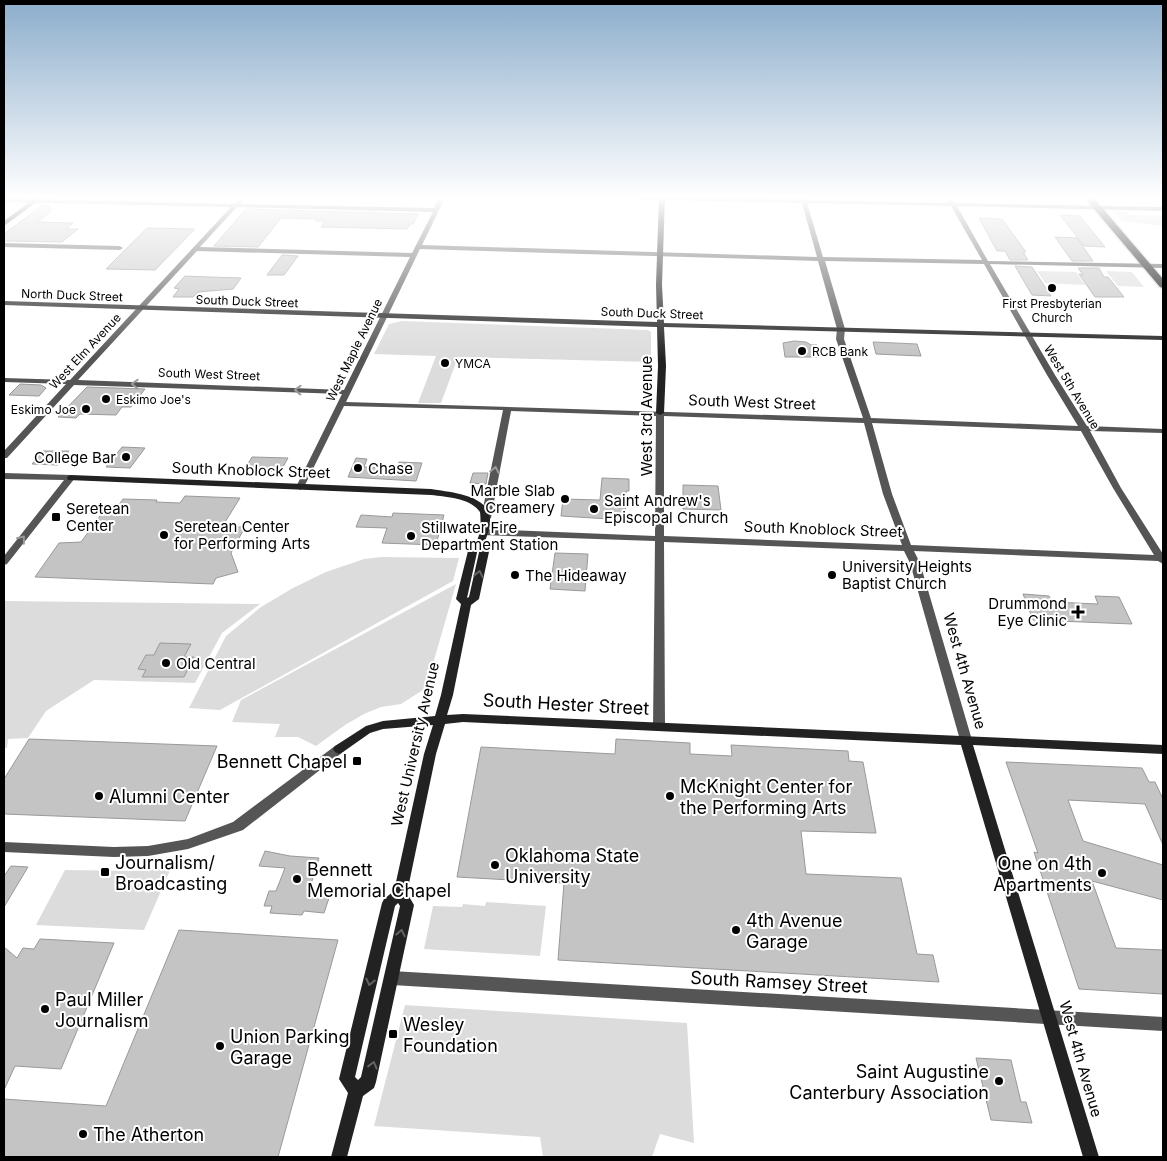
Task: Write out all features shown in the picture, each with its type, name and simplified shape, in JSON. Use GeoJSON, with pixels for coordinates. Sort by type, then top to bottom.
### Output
{"type":"FeatureCollection","features":[{"type":"Feature","properties":{"kind":"highway"},"geometry":{"type":"LineString","coordinates":[[1133,250],[1163,285]]}},
{"type":"Feature","properties":{"kind":"street","name":"West Elm Avenue"},"geometry":{"type":"LineString","coordinates":[[4,456],[194,250]]}},
{"type":"Feature","properties":{"kind":"street"},"geometry":{"type":"LineString","coordinates":[[238,250],[414,255]]}},
{"type":"Feature","properties":{"kind":"street","name":"West Maple Avenue"},"geometry":{"type":"LineString","coordinates":[[300,487],[416,250]]}},
{"type":"Feature","properties":{"kind":"street"},"geometry":{"type":"LineString","coordinates":[[528,250],[820,259],[1163,266]]}},
{"type":"Feature","properties":{"kind":"street","name":"West 3rd Avenue"},"geometry":{"type":"LineString","coordinates":[[660,727],[661,324],[659,285],[661,250]]}},
{"type":"Feature","properties":{"kind":"street","name":"West 4th Avenue"},"geometry":{"type":"LineString","coordinates":[[818,250],[841,329],[840,339],[867,420],[883,479],[907,547],[915,563],[1091,1157]]}},
{"type":"Feature","properties":{"kind":"street","name":"West 5th Avenue"},"geometry":{"type":"LineString","coordinates":[[979,250],[1084,428],[1117,488],[1162,559]]}},
{"type":"Feature","properties":{"kind":"street","name":"North Duck Street"},"geometry":{"type":"LineString","coordinates":[[4,304],[139,309]]}},
{"type":"Feature","properties":{"kind":"street","name":"South Duck Street"},"geometry":{"type":"LineString","coordinates":[[139,309],[1163,338]]}},
{"type":"Feature","properties":{"kind":"street","name":"South West Street"},"geometry":{"type":"LineString","coordinates":[[4,380],[346,392]]}},
{"type":"Feature","properties":{"kind":"street","name":"South West Street"},"geometry":{"type":"LineString","coordinates":[[340,404],[508,408],[1163,431]]}},
{"type":"Feature","properties":{"kind":"street","name":"West University Avenue"},"geometry":{"type":"LineString","coordinates":[[356,1091],[347,1079],[389,903],[400,894],[430,754],[440,720],[466,603],[474,600],[485,547],[480,543],[508,408]]}},
{"type":"Feature","properties":{"kind":"street","name":"South Knoblock Street"},"geometry":{"type":"LineString","coordinates":[[4,476],[431,492],[454,495],[474,501],[482,508],[486,518]]}},
{"type":"Feature","properties":{"kind":"street"},"geometry":{"type":"LineString","coordinates":[[4,562],[71,478]]}},
{"type":"Feature","properties":{"kind":"street","name":"South Knoblock Street"},"geometry":{"type":"LineString","coordinates":[[482,532],[907,547],[1162,559]]}},
{"type":"Feature","properties":{"kind":"street","name":"South Hester Street"},"geometry":{"type":"LineString","coordinates":[[4,847],[114,852],[148,851],[188,844],[238,826],[366,730],[383,725],[462,718],[1163,749]]}},
{"type":"Feature","properties":{"kind":"street","name":"West University Avenue"},"geometry":{"type":"LineString","coordinates":[[339,1157],[356,1091],[368,1082],[407,905],[400,894]]}},
{"type":"Feature","properties":{"kind":"street","name":"South Ramsey Street"},"geometry":{"type":"LineString","coordinates":[[392,978],[1163,1024]]}},
{"type":"Feature","properties":{"kind":"shaded area"},"geometry":{"type":"Polygon","coordinates":[[[1037,271],[1076,272],[1085,285],[1045,283],[1037,271]]]}},
{"type":"Feature","properties":{"kind":"shaded area"},"geometry":{"type":"Polygon","coordinates":[[[1106,271],[1132,272],[1144,287],[1118,286],[1106,271]]]}},
{"type":"Feature","properties":{"kind":"shaded area","name":"YMCA"},"geometry":{"type":"Polygon","coordinates":[[[402,321],[648,330],[651,332],[651,362],[458,357],[441,403],[418,403],[436,356],[374,354],[389,324],[402,321]]]}},
{"type":"Feature","properties":{"kind":"shaded area"},"geometry":{"type":"Polygon","coordinates":[[[381,557],[459,558],[453,581],[220,710],[189,708],[226,636],[261,607],[293,588],[326,572],[364,559],[381,557]]]}},
{"type":"Feature","properties":{"kind":"shaded area"},"geometry":{"type":"Polygon","coordinates":[[[456,584],[426,688],[401,704],[381,707],[364,714],[316,746],[298,737],[275,737],[280,724],[232,722],[241,700],[456,584]]]}},
{"type":"Feature","properties":{"kind":"shaded area"},"geometry":{"type":"Polygon","coordinates":[[[4,601],[260,604],[222,633],[195,683],[94,680],[46,711],[28,738],[8,739],[7,748],[4,748],[4,601]]]}},
{"type":"Feature","properties":{"kind":"shaded area"},"geometry":{"type":"Polygon","coordinates":[[[171,868],[144,930],[36,925],[65,870],[138,871],[171,868]]]}},
{"type":"Feature","properties":{"kind":"shaded area"},"geometry":{"type":"Polygon","coordinates":[[[486,902],[546,906],[540,956],[424,949],[433,906],[462,907],[463,904],[485,906],[486,902]]]}},
{"type":"Feature","properties":{"kind":"shaded area"},"geometry":{"type":"Polygon","coordinates":[[[405,1005],[687,1023],[694,1143],[660,1134],[652,1157],[543,1157],[540,1137],[374,1126],[405,1005]]]}},
{"type":"Feature","properties":{"kind":"building"},"geometry":{"type":"Polygon","coordinates":[[[125,250],[174,250],[155,270],[106,269],[125,250]]]}},
{"type":"Feature","properties":{"kind":"building"},"geometry":{"type":"Polygon","coordinates":[[[1025,250],[1026,252],[1023,252],[1028,260],[1010,260],[1005,251],[997,251],[1025,250]]]}},
{"type":"Feature","properties":{"kind":"building"},"geometry":{"type":"Polygon","coordinates":[[[1064,250],[1085,250],[1093,261],[1072,261],[1064,250]]]}},
{"type":"Feature","properties":{"kind":"building"},"geometry":{"type":"Polygon","coordinates":[[[282,255],[298,256],[284,275],[267,275],[282,255]]]}},
{"type":"Feature","properties":{"kind":"building"},"geometry":{"type":"Polygon","coordinates":[[[1015,266],[1032,267],[1051,296],[1032,295],[1015,266]]]}},
{"type":"Feature","properties":{"kind":"building"},"geometry":{"type":"Polygon","coordinates":[[[1078,268],[1099,268],[1104,277],[1108,277],[1124,297],[1095,297],[1079,274],[1083,275],[1078,268]]]}},
{"type":"Feature","properties":{"kind":"building"},"geometry":{"type":"Polygon","coordinates":[[[185,276],[241,278],[233,289],[198,292],[193,297],[173,297],[179,289],[174,288],[185,276]]]}},
{"type":"Feature","properties":{"kind":"building","name":"RCB Bank"},"geometry":{"type":"Polygon","coordinates":[[[794,341],[817,345],[820,357],[785,357],[783,343],[794,341]]]}},
{"type":"Feature","properties":{"kind":"building"},"geometry":{"type":"Polygon","coordinates":[[[873,342],[917,344],[921,356],[876,354],[873,342]]]}},
{"type":"Feature","properties":{"kind":"building"},"geometry":{"type":"Polygon","coordinates":[[[20,384],[41,385],[46,388],[39,396],[9,395],[20,384]]]}},
{"type":"Feature","properties":{"kind":"building","name":"Eskimo Joe's"},"geometry":{"type":"Polygon","coordinates":[[[87,387],[145,389],[131,407],[122,407],[116,415],[80,414],[76,418],[58,417],[87,387]]]}},
{"type":"Feature","properties":{"kind":"building","name":"College Bar"},"geometry":{"type":"Polygon","coordinates":[[[122,447],[145,448],[130,468],[106,467],[122,447]]]}},
{"type":"Feature","properties":{"kind":"building"},"geometry":{"type":"Polygon","coordinates":[[[43,451],[69,451],[58,465],[32,464],[43,451]]]}},
{"type":"Feature","properties":{"kind":"building"},"geometry":{"type":"Polygon","coordinates":[[[252,457],[288,458],[280,472],[245,469],[252,457]]]}},
{"type":"Feature","properties":{"kind":"building"},"geometry":{"type":"Polygon","coordinates":[[[356,458],[367,459],[364,467],[397,468],[399,462],[422,463],[416,481],[348,477],[356,458]]]}},
{"type":"Feature","properties":{"kind":"building"},"geometry":{"type":"Polygon","coordinates":[[[473,473],[488,473],[486,484],[470,483],[473,473]]]}},
{"type":"Feature","properties":{"kind":"building","name":"Saint Andrew's Episcopal Church"},"geometry":{"type":"Polygon","coordinates":[[[602,478],[629,479],[629,491],[626,491],[625,520],[561,516],[563,499],[600,500],[602,478]]]}},
{"type":"Feature","properties":{"kind":"building"},"geometry":{"type":"Polygon","coordinates":[[[683,485],[718,486],[721,510],[683,509],[683,485]]]}},
{"type":"Feature","properties":{"kind":"building","name":"Seretean Center for Performing Arts"},"geometry":{"type":"Polygon","coordinates":[[[185,496],[240,498],[222,527],[245,527],[231,553],[238,572],[216,578],[213,584],[35,577],[59,543],[81,542],[108,505],[119,505],[123,499],[180,503],[185,496]]]}},
{"type":"Feature","properties":{"kind":"building","name":"Stillwater Fire Department Station"},"geometry":{"type":"Polygon","coordinates":[[[393,513],[444,515],[436,545],[382,543],[387,528],[356,527],[361,515],[392,517],[393,513]]]}},
{"type":"Feature","properties":{"kind":"building"},"geometry":{"type":"Polygon","coordinates":[[[555,553],[588,554],[585,591],[550,589],[555,553]]]}},
{"type":"Feature","properties":{"kind":"building","name":"Drummond Eye Clinic"},"geometry":{"type":"Polygon","coordinates":[[[1023,594],[1049,596],[1052,602],[1098,604],[1095,596],[1119,597],[1132,624],[1033,620],[1023,594]]]}},
{"type":"Feature","properties":{"kind":"building","name":"Old Central"},"geometry":{"type":"Polygon","coordinates":[[[160,643],[191,644],[184,657],[194,657],[184,677],[142,677],[146,670],[138,669],[146,655],[154,655],[160,643]]]}},
{"type":"Feature","properties":{"kind":"building","name":"Alumni Center"},"geometry":{"type":"Polygon","coordinates":[[[29,739],[217,746],[185,821],[4,814],[4,779],[29,739]]]}},
{"type":"Feature","properties":{"kind":"building"},"geometry":{"type":"Polygon","coordinates":[[[616,739],[690,743],[690,754],[732,756],[731,745],[848,751],[849,761],[863,762],[876,833],[801,831],[806,874],[901,878],[917,954],[933,955],[939,982],[558,960],[564,883],[457,877],[481,747],[615,754],[616,739]]]}},
{"type":"Feature","properties":{"kind":"building","name":"One on 4th Apartments"},"geometry":{"type":"Polygon","coordinates":[[[1006,762],[1142,768],[1149,782],[1155,782],[1163,799],[1163,845],[1145,804],[1068,800],[1083,841],[1163,865],[1163,900],[1092,881],[1116,948],[1163,950],[1163,994],[1079,989],[1034,852],[1038,853],[1006,762]]]}},
{"type":"Feature","properties":{"kind":"building","name":"Bennett Memorial Chapel"},"geometry":{"type":"Polygon","coordinates":[[[265,851],[290,856],[319,858],[308,894],[330,895],[324,913],[304,911],[302,915],[270,913],[272,906],[264,906],[269,891],[276,891],[285,868],[259,866],[265,851]]]}},
{"type":"Feature","properties":{"kind":"building"},"geometry":{"type":"Polygon","coordinates":[[[11,866],[28,867],[4,907],[4,876],[11,866]]]}},
{"type":"Feature","properties":{"kind":"building","name":"Union Parking Garage"},"geometry":{"type":"Polygon","coordinates":[[[179,930],[338,940],[278,1157],[4,1157],[4,1099],[106,1106],[179,930]]]}},
{"type":"Feature","properties":{"kind":"building","name":"Paul Miller Journalism"},"geometry":{"type":"Polygon","coordinates":[[[40,939],[114,943],[61,1069],[15,1066],[4,1090],[4,947],[17,958],[23,948],[34,949],[40,939]]]}},
{"type":"Feature","properties":{"kind":"building","name":"Saint Augustine Canterbury Association"},"geometry":{"type":"Polygon","coordinates":[[[976,1058],[1011,1060],[1021,1102],[1026,1102],[1032,1123],[991,1120],[976,1058]]]}},
{"type":"Feature","properties":{"kind":"place","name":"First Presbyterian Church"},"geometry":{"type":"Point","coordinates":[1052,288]}},
{"type":"Feature","properties":{"kind":"place","name":"RCB Bank"},"geometry":{"type":"Point","coordinates":[802,351]}},
{"type":"Feature","properties":{"kind":"place","name":"YMCA"},"geometry":{"type":"Point","coordinates":[445,363]}},
{"type":"Feature","properties":{"kind":"place","name":"Eskimo Joe's"},"geometry":{"type":"Point","coordinates":[106,399]}},
{"type":"Feature","properties":{"kind":"place","name":"Eskimo Joe"},"geometry":{"type":"Point","coordinates":[86,409]}},
{"type":"Feature","properties":{"kind":"place","name":"College Bar"},"geometry":{"type":"Point","coordinates":[126,457]}},
{"type":"Feature","properties":{"kind":"place","name":"Chase"},"geometry":{"type":"Point","coordinates":[358,468]}},
{"type":"Feature","properties":{"kind":"place","name":"Marble Slab Creamery"},"geometry":{"type":"Point","coordinates":[565,499]}},
{"type":"Feature","properties":{"kind":"place","name":"Saint Andrew's Episcopal Church"},"geometry":{"type":"Point","coordinates":[594,509]}},
{"type":"Feature","properties":{"kind":"place","name":"Seretean Center"},"geometry":{"type":"Point","coordinates":[56,517]}},
{"type":"Feature","properties":{"kind":"place","name":"Seretean Center for Performing Arts"},"geometry":{"type":"Point","coordinates":[164,535]}},
{"type":"Feature","properties":{"kind":"place","name":"Stillwater Fire Department Station"},"geometry":{"type":"Point","coordinates":[411,536]}},
{"type":"Feature","properties":{"kind":"place","name":"The Hideaway"},"geometry":{"type":"Point","coordinates":[515,575]}},
{"type":"Feature","properties":{"kind":"place","name":"University Heights Baptist Church"},"geometry":{"type":"Point","coordinates":[832,575]}},
{"type":"Feature","properties":{"kind":"place","name":"Drummond Eye Clinic"},"geometry":{"type":"Point","coordinates":[1078,612]}},
{"type":"Feature","properties":{"kind":"place","name":"Old Central"},"geometry":{"type":"Point","coordinates":[166,663]}},
{"type":"Feature","properties":{"kind":"place","name":"Bennett Chapel"},"geometry":{"type":"Point","coordinates":[357,761]}},
{"type":"Feature","properties":{"kind":"place","name":"Alumni Center"},"geometry":{"type":"Point","coordinates":[99,796]}},
{"type":"Feature","properties":{"kind":"place","name":"McKnight Center for the Performing Arts"},"geometry":{"type":"Point","coordinates":[670,796]}},
{"type":"Feature","properties":{"kind":"place","name":"Oklahoma State University"},"geometry":{"type":"Point","coordinates":[495,865]}},
{"type":"Feature","properties":{"kind":"place","name":"Journalism/ Broadcasting"},"geometry":{"type":"Point","coordinates":[105,872]}},
{"type":"Feature","properties":{"kind":"place","name":"One on 4th Apartments"},"geometry":{"type":"Point","coordinates":[1102,873]}},
{"type":"Feature","properties":{"kind":"place","name":"Bennett Memorial Chapel"},"geometry":{"type":"Point","coordinates":[297,879]}},
{"type":"Feature","properties":{"kind":"place","name":"4th Avenue Garage"},"geometry":{"type":"Point","coordinates":[736,930]}},
{"type":"Feature","properties":{"kind":"place","name":"Paul Miller Journalism"},"geometry":{"type":"Point","coordinates":[45,1009]}},
{"type":"Feature","properties":{"kind":"place","name":"Wesley Foundation"},"geometry":{"type":"Point","coordinates":[393,1034]}},
{"type":"Feature","properties":{"kind":"place","name":"Union Parking Garage"},"geometry":{"type":"Point","coordinates":[220,1046]}},
{"type":"Feature","properties":{"kind":"place","name":"Saint Augustine Canterbury Association"},"geometry":{"type":"Point","coordinates":[999,1081]}},
{"type":"Feature","properties":{"kind":"place","name":"The Atherton"},"geometry":{"type":"Point","coordinates":[83,1134]}}]}
